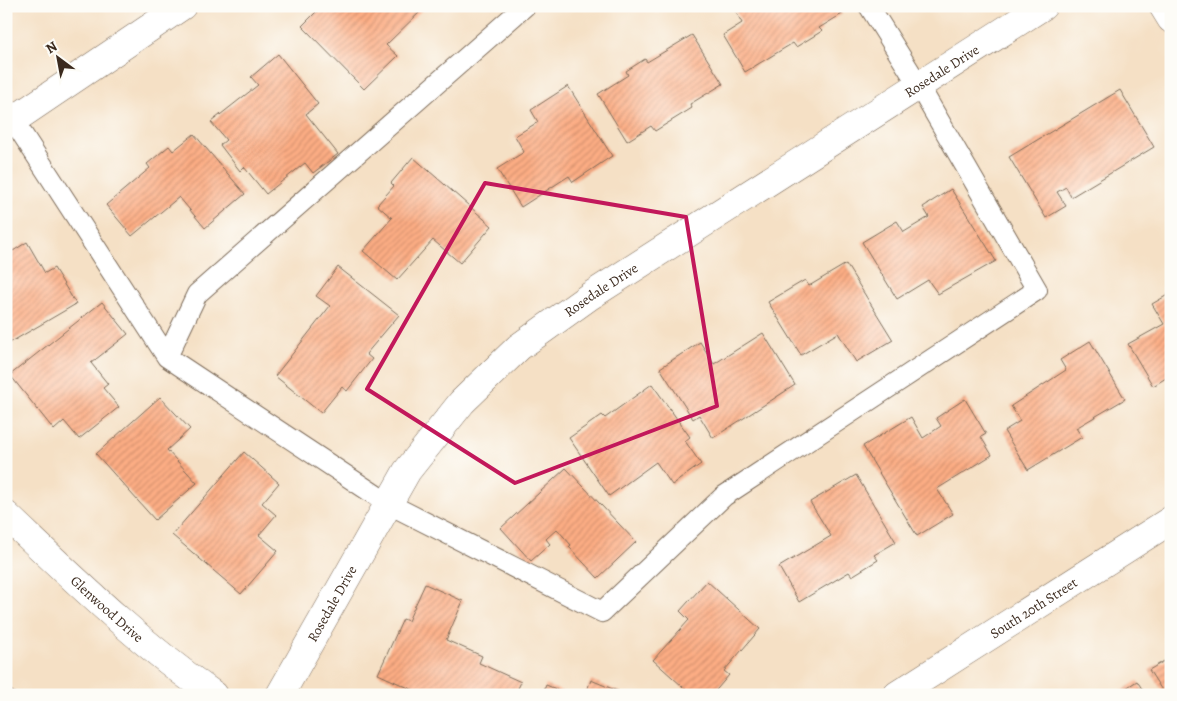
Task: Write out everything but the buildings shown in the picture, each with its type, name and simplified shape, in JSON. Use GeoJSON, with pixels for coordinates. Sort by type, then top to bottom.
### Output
{"type":"FeatureCollection","features":[{"type":"Feature","properties":{"kind":"street"},"geometry":{"type":"LineString","coordinates":[[8,118],[182,6]]}},
{"type":"Feature","properties":{"kind":"street","name":"Rosedale Drive"},"geometry":{"type":"LineString","coordinates":[[280,695],[407,471],[462,402],[519,347],[590,296],[1043,6]]}},
{"type":"Feature","properties":{"kind":"street"},"geometry":{"type":"LineString","coordinates":[[1163,6],[1171,19]]}},
{"type":"Feature","properties":{"kind":"street","name":"Glenwood Drive"},"geometry":{"type":"LineString","coordinates":[[6,515],[87,591],[184,674],[214,695]]}},
{"type":"Feature","properties":{"kind":"street","name":"South 20th Street"},"geometry":{"type":"LineString","coordinates":[[897,695],[1171,520]]}},
{"type":"Feature","properties":{"kind":"lane"},"geometry":{"type":"LineString","coordinates":[[167,357],[197,294],[525,6]]}},
{"type":"Feature","properties":{"kind":"lane"},"geometry":{"type":"LineString","coordinates":[[8,118],[167,357],[389,504],[602,612],[724,496],[1037,290],[919,86],[869,6]]}},
{"type":"Feature","properties":{"kind":"highlighted area"},"geometry":{"type":"Polygon","coordinates":[[[485,183],[686,217],[717,406],[515,483],[367,389],[485,183]]]}}]}
